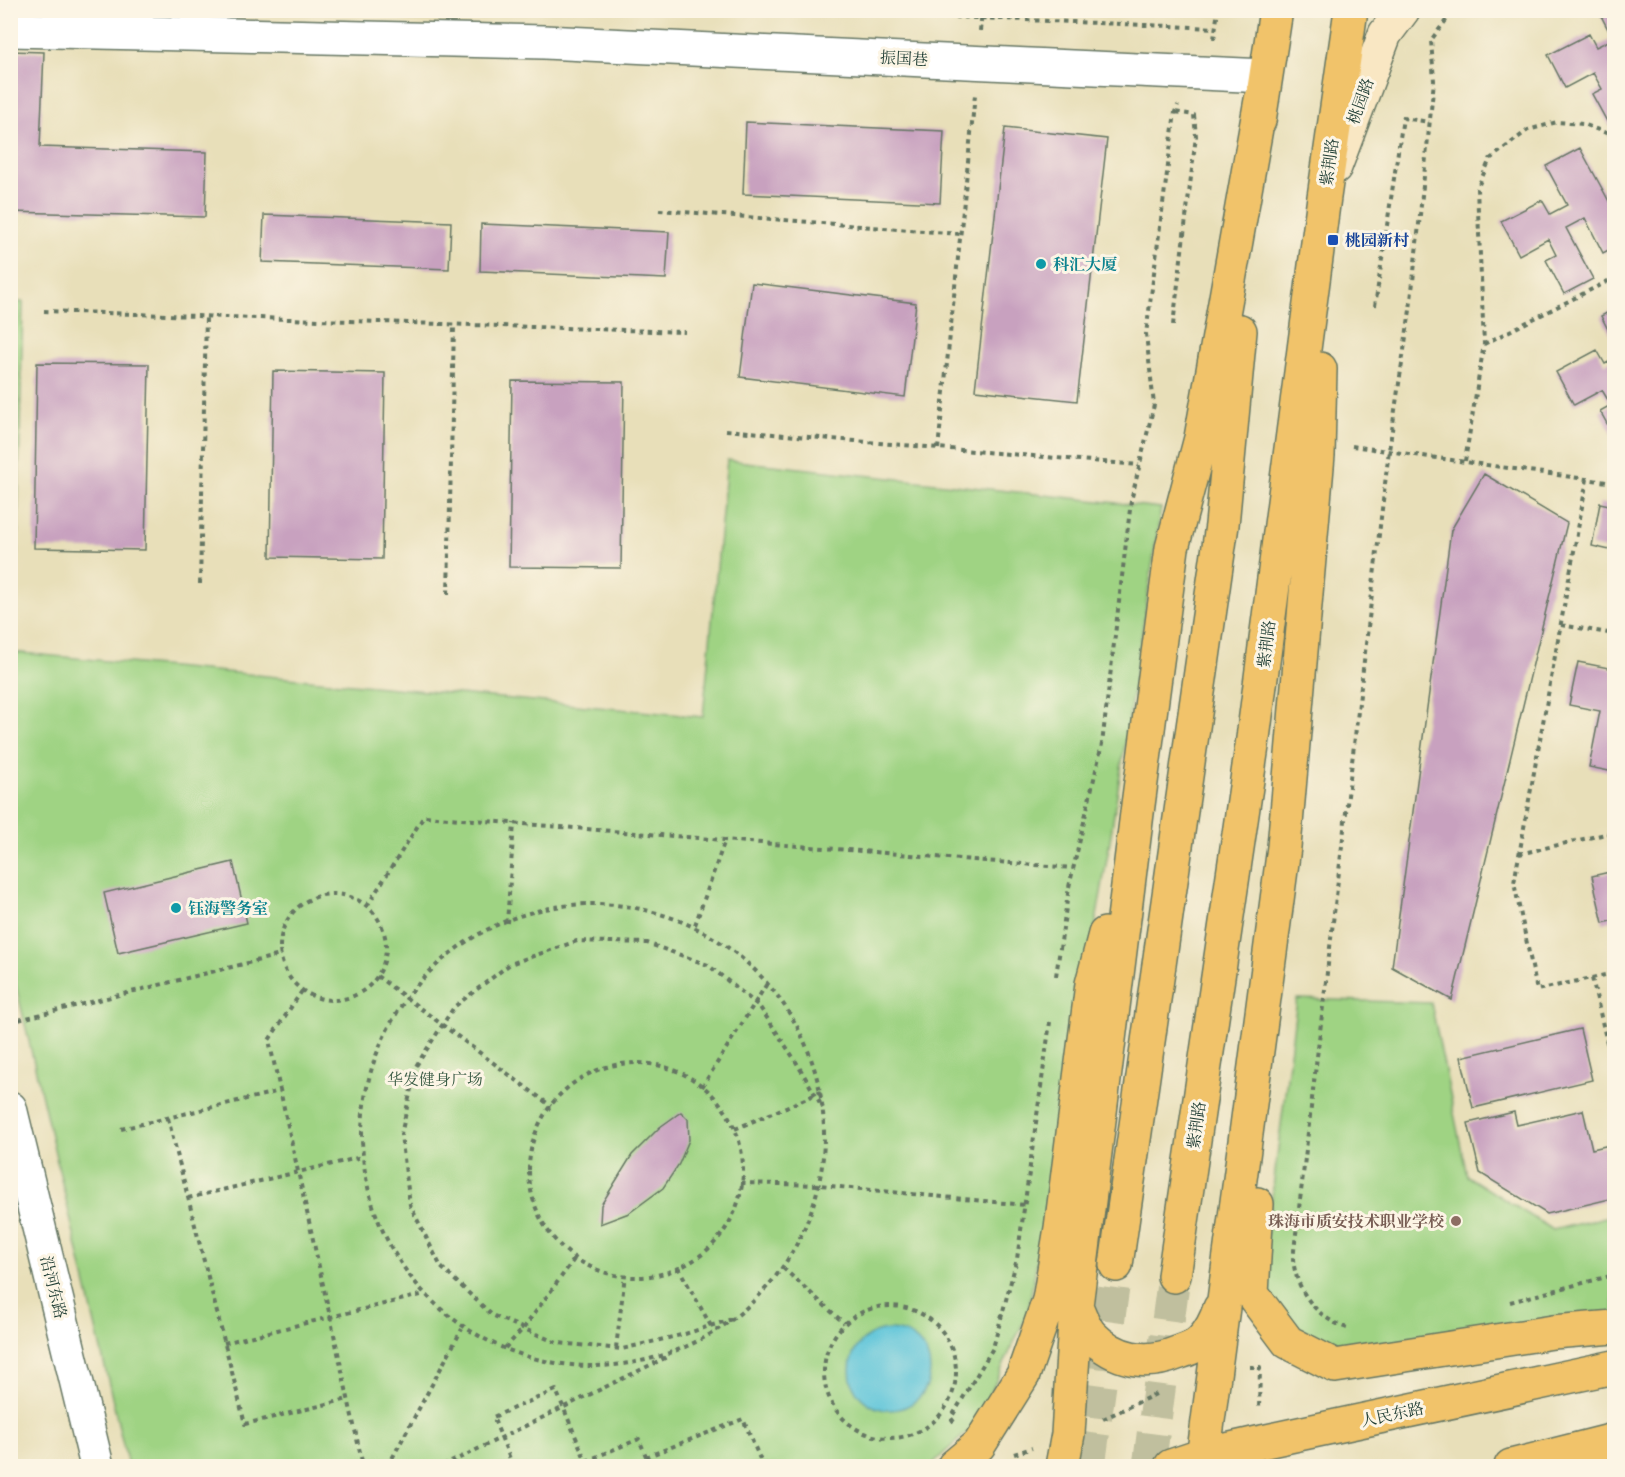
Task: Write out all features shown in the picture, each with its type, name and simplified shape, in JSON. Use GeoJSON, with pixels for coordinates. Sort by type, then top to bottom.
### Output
{"type":"FeatureCollection","features":[{"type":"Feature","properties":{"kind":"main road"},"geometry":{"type":"LineString","coordinates":[[1062,1467],[1068,1434],[1076,1306],[1172,548],[1201,438],[1276,10]]}},
{"type":"Feature","properties":{"kind":"main road","name":"紫荆路"},"geometry":{"type":"LineString","coordinates":[[1174,1276],[1254,734],[1324,196],[1351,10]]}},
{"type":"Feature","properties":{"kind":"main road"},"geometry":{"type":"LineString","coordinates":[[1116,1265],[1222,525],[1263,88]]}},
{"type":"Feature","properties":{"kind":"main road"},"geometry":{"type":"LineString","coordinates":[[1203,1461],[1284,847],[1318,442],[1324,196]]}},
{"type":"Feature","properties":{"kind":"main road"},"geometry":{"type":"LineString","coordinates":[[1296,710],[1298,893],[1257,1201],[1252,1294],[1288,1342],[1335,1366],[1553,1332],[1614,1327]]}},
{"type":"Feature","properties":{"kind":"main road"},"geometry":{"type":"LineString","coordinates":[[954,1467],[979,1446],[1023,1375],[1048,1300],[1061,1228],[1092,984],[1138,805]]}},
{"type":"Feature","properties":{"kind":"main road"},"geometry":{"type":"LineString","coordinates":[[1076,1306],[1089,1334],[1102,1345],[1126,1358],[1152,1360],[1171,1356],[1201,1342],[1214,1323],[1226,1291]]}},
{"type":"Feature","properties":{"kind":"main road","name":"人民东路"},"geometry":{"type":"LineString","coordinates":[[1171,1467],[1203,1461],[1257,1443],[1614,1367]]}},
{"type":"Feature","properties":{"kind":"main road"},"geometry":{"type":"LineString","coordinates":[[1511,1467],[1614,1440]]}},
{"type":"Feature","properties":{"kind":"main road"},"geometry":{"type":"LineString","coordinates":[[1580,1467],[1614,1448]]}},
{"type":"Feature","properties":{"kind":"street","name":"桃园路"},"geometry":{"type":"LineString","coordinates":[[1324,196],[1385,34],[1403,10]]}},
{"type":"Feature","properties":{"kind":"street","name":"振国巷"},"geometry":{"type":"LineString","coordinates":[[10,30],[544,42],[978,62],[1194,72],[1263,88]]}},
{"type":"Feature","properties":{"kind":"street","name":"沿河东路"},"geometry":{"type":"LineString","coordinates":[[10,1108],[97,1467]]}},
{"type":"Feature","properties":{"kind":"path"},"geometry":{"type":"LineString","coordinates":[[874,10],[883,14],[1216,28]]}},
{"type":"Feature","properties":{"kind":"path"},"geometry":{"type":"LineString","coordinates":[[938,449],[982,10]]}},
{"type":"Feature","properties":{"kind":"path"},"geometry":{"type":"LineString","coordinates":[[1056,981],[1069,887],[1102,744],[1131,501],[1154,405],[1146,334],[1175,112],[1194,72],[1212,51],[1218,10]]}},
{"type":"Feature","properties":{"kind":"path"},"geometry":{"type":"LineString","coordinates":[[1354,1330],[1329,1320],[1317,1310],[1299,1286],[1294,1274],[1293,1259],[1389,450],[1410,310],[1434,81],[1431,40],[1454,10]]}},
{"type":"Feature","properties":{"kind":"path"},"geometry":{"type":"LineString","coordinates":[[1173,325],[1196,136],[1194,116],[1175,112]]}},
{"type":"Feature","properties":{"kind":"path"},"geometry":{"type":"LineString","coordinates":[[1375,306],[1403,118],[1430,122]]}},
{"type":"Feature","properties":{"kind":"path"},"geometry":{"type":"LineString","coordinates":[[1465,461],[1485,344],[1477,189],[1490,159],[1528,130],[1557,122],[1583,124],[1614,136]]}},
{"type":"Feature","properties":{"kind":"path"},"geometry":{"type":"LineString","coordinates":[[659,210],[960,234]]}},
{"type":"Feature","properties":{"kind":"path"},"geometry":{"type":"LineString","coordinates":[[1485,344],[1614,278]]}},
{"type":"Feature","properties":{"kind":"path"},"geometry":{"type":"LineString","coordinates":[[44,311],[685,332]]}},
{"type":"Feature","properties":{"kind":"path"},"geometry":{"type":"LineString","coordinates":[[200,584],[206,317]]}},
{"type":"Feature","properties":{"kind":"path"},"geometry":{"type":"LineString","coordinates":[[448,594],[454,325]]}},
{"type":"Feature","properties":{"kind":"path"},"geometry":{"type":"LineString","coordinates":[[726,430],[1139,465]]}},
{"type":"Feature","properties":{"kind":"path"},"geometry":{"type":"LineString","coordinates":[[1318,442],[1389,450],[1614,483]]}},
{"type":"Feature","properties":{"kind":"path"},"geometry":{"type":"LineString","coordinates":[[1587,479],[1514,883],[1537,990],[1614,972]]}},
{"type":"Feature","properties":{"kind":"path"},"geometry":{"type":"LineString","coordinates":[[1561,625],[1614,634]]}},
{"type":"Feature","properties":{"kind":"path"},"geometry":{"type":"LineString","coordinates":[[367,906],[424,816],[1073,868]]}},
{"type":"Feature","properties":{"kind":"path"},"geometry":{"type":"LineString","coordinates":[[507,923],[514,823]]}},
{"type":"Feature","properties":{"kind":"path"},"geometry":{"type":"LineString","coordinates":[[1519,854],[1614,832]]}},
{"type":"Feature","properties":{"kind":"path"},"geometry":{"type":"LineString","coordinates":[[695,925],[725,840]]}},
{"type":"Feature","properties":{"kind":"path"},"geometry":{"type":"LineString","coordinates":[[334,893],[352,897],[367,906],[379,920],[386,936],[386,953],[381,970],[371,985],[357,995],[339,1000],[322,1000],[291,983],[283,968],[280,955],[281,933],[289,917],[301,904],[317,896],[334,893]]}},
{"type":"Feature","properties":{"kind":"path"},"geometry":{"type":"LineString","coordinates":[[443,1467],[676,1353],[740,1316],[790,1261],[820,1193],[826,1114],[806,1036],[760,971],[695,925],[617,903],[537,909],[464,941],[406,997],[369,1068],[359,1141],[373,1214],[408,1278],[462,1329],[530,1359],[603,1368],[676,1353]]}},
{"type":"Feature","properties":{"kind":"path"},"geometry":{"type":"LineString","coordinates":[[740,1316],[633,1346],[616,1348],[557,1343],[492,1315],[441,1267],[410,1204],[400,1135],[416,1066],[454,1007],[510,964],[577,941],[647,943],[708,965],[755,1002],[826,1114]]}},
{"type":"Feature","properties":{"kind":"path"},"geometry":{"type":"LineString","coordinates":[[10,1022],[280,955]]}},
{"type":"Feature","properties":{"kind":"path"},"geometry":{"type":"LineString","coordinates":[[377,976],[551,1106]]}},
{"type":"Feature","properties":{"kind":"path"},"geometry":{"type":"LineString","coordinates":[[1592,978],[1614,1073]]}},
{"type":"Feature","properties":{"kind":"path"},"geometry":{"type":"LineString","coordinates":[[702,1086],[768,982]]}},
{"type":"Feature","properties":{"kind":"path"},"geometry":{"type":"LineString","coordinates":[[302,991],[269,1040],[363,1467]]}},
{"type":"Feature","properties":{"kind":"path"},"geometry":{"type":"LineString","coordinates":[[951,1418],[993,1348],[1017,1259],[1051,1017]]}},
{"type":"Feature","properties":{"kind":"path"},"geometry":{"type":"LineString","coordinates":[[619,1064],[655,1064],[689,1076],[702,1086],[717,1098],[735,1129],[743,1163],[739,1199],[724,1231],[699,1256],[678,1267],[668,1272],[633,1277],[598,1271],[568,1253],[544,1227],[531,1195],[528,1160],[537,1126],[557,1096],[586,1075],[619,1064]]}},
{"type":"Feature","properties":{"kind":"path"},"geometry":{"type":"LineString","coordinates":[[121,1129],[280,1091]]}},
{"type":"Feature","properties":{"kind":"path"},"geometry":{"type":"LineString","coordinates":[[735,1129],[821,1092]]}},
{"type":"Feature","properties":{"kind":"path"},"geometry":{"type":"LineString","coordinates":[[168,1118],[244,1424],[348,1399]]}},
{"type":"Feature","properties":{"kind":"path"},"geometry":{"type":"LineString","coordinates":[[188,1198],[362,1156]]}},
{"type":"Feature","properties":{"kind":"path"},"geometry":{"type":"LineString","coordinates":[[741,1183],[820,1185],[1025,1205]]}},
{"type":"Feature","properties":{"kind":"path"},"geometry":{"type":"LineString","coordinates":[[505,1348],[523,1329],[575,1258]]}},
{"type":"Feature","properties":{"kind":"path"},"geometry":{"type":"LineString","coordinates":[[678,1267],[714,1331]]}},
{"type":"Feature","properties":{"kind":"path"},"geometry":{"type":"LineString","coordinates":[[783,1268],[844,1323]]}},
{"type":"Feature","properties":{"kind":"path"},"geometry":{"type":"LineString","coordinates":[[616,1348],[625,1275]]}},
{"type":"Feature","properties":{"kind":"path"},"geometry":{"type":"LineString","coordinates":[[1503,1304],[1614,1275]]}},
{"type":"Feature","properties":{"kind":"path"},"geometry":{"type":"LineString","coordinates":[[225,1343],[425,1294]]}},
{"type":"Feature","properties":{"kind":"path"},"geometry":{"type":"LineString","coordinates":[[883,1305],[905,1307],[926,1315],[941,1330],[952,1348],[956,1370],[953,1391],[943,1411],[927,1426],[907,1435],[885,1438],[864,1433],[845,1421],[832,1404],[824,1384],[824,1362],[831,1341],[844,1323],[862,1311],[883,1305]]}},
{"type":"Feature","properties":{"kind":"path"},"geometry":{"type":"LineString","coordinates":[[388,1467],[462,1329]]}},
{"type":"Feature","properties":{"kind":"path"},"geometry":{"type":"LineString","coordinates":[[1216,1366],[1260,1367],[1257,1443]]}},
{"type":"Feature","properties":{"kind":"path"},"geometry":{"type":"LineString","coordinates":[[513,1467],[493,1417],[556,1389],[588,1467]]}},
{"type":"Feature","properties":{"kind":"path"},"geometry":{"type":"LineString","coordinates":[[943,1411],[979,1446],[988,1464],[1068,1434],[1166,1390]]}},
{"type":"Feature","properties":{"kind":"path"},"geometry":{"type":"LineString","coordinates":[[646,1457],[743,1419],[763,1467]]}},
{"type":"Feature","properties":{"kind":"path"},"geometry":{"type":"LineString","coordinates":[[586,1461],[639,1440],[650,1467]]}},
{"type":"Feature","properties":{"kind":"green space"},"geometry":{"type":"Polygon","coordinates":[[[10,302],[23,302],[17,554],[11,555],[10,302]]]}},
{"type":"Feature","properties":{"kind":"green space","name":"华发健身广场"},"geometry":{"type":"Polygon","coordinates":[[[727,460],[1161,508],[1109,847],[1028,1312],[976,1424],[930,1466],[128,1466],[11,964],[11,652],[703,717],[727,460]]]}},
{"type":"Feature","properties":{"kind":"green space"},"geometry":{"type":"Polygon","coordinates":[[[1297,999],[1431,1003],[1467,1176],[1553,1230],[1614,1215],[1614,1317],[1340,1358],[1301,1341],[1260,1290],[1297,999]]]}},
{"type":"Feature","properties":{"kind":"water"},"geometry":{"type":"Polygon","coordinates":[[[882,1330],[898,1330],[919,1341],[930,1362],[930,1378],[919,1399],[898,1410],[882,1410],[868,1404],[856,1392],[850,1378],[850,1362],[856,1348],[868,1336],[882,1330]]]}},
{"type":"Feature","properties":{"kind":"building"},"geometry":{"type":"Polygon","coordinates":[[[1598,10],[1614,10],[1614,60],[1612,62],[1614,66],[1614,125],[1610,127],[1592,94],[1602,89],[1593,73],[1565,88],[1548,55],[1589,34],[1596,47],[1613,39],[1598,10]]]}},
{"type":"Feature","properties":{"kind":"building"},"geometry":{"type":"Polygon","coordinates":[[[10,51],[44,52],[40,147],[207,152],[205,217],[10,212],[10,51]]]}},
{"type":"Feature","properties":{"kind":"building"},"geometry":{"type":"Polygon","coordinates":[[[746,122],[944,131],[940,203],[743,194],[746,122]]]}},
{"type":"Feature","properties":{"kind":"building","name":"科汇大厦"},"geometry":{"type":"Polygon","coordinates":[[[1005,128],[1107,139],[1077,401],[975,390],[1005,128]]]}},
{"type":"Feature","properties":{"kind":"building"},"geometry":{"type":"Polygon","coordinates":[[[1580,148],[1611,205],[1614,203],[1614,247],[1603,253],[1585,218],[1566,228],[1593,279],[1564,294],[1546,260],[1556,255],[1548,239],[1519,255],[1501,221],[1542,200],[1550,214],[1567,205],[1546,166],[1580,148]]]}},
{"type":"Feature","properties":{"kind":"building"},"geometry":{"type":"Polygon","coordinates":[[[264,215],[451,222],[449,269],[262,262],[264,215]]]}},
{"type":"Feature","properties":{"kind":"building"},"geometry":{"type":"Polygon","coordinates":[[[481,224],[669,232],[666,279],[480,271],[481,224]]]}},
{"type":"Feature","properties":{"kind":"building"},"geometry":{"type":"Polygon","coordinates":[[[752,283],[916,303],[905,397],[740,377],[752,283]]]}},
{"type":"Feature","properties":{"kind":"building"},"geometry":{"type":"Polygon","coordinates":[[[1614,309],[1614,341],[1601,316],[1614,309]]]}},
{"type":"Feature","properties":{"kind":"building"},"geometry":{"type":"Polygon","coordinates":[[[1597,350],[1605,364],[1614,359],[1614,436],[1600,411],[1611,405],[1602,390],[1574,405],[1556,372],[1597,350]]]}},
{"type":"Feature","properties":{"kind":"building"},"geometry":{"type":"Polygon","coordinates":[[[37,363],[149,364],[145,550],[34,548],[37,363]]]}},
{"type":"Feature","properties":{"kind":"building"},"geometry":{"type":"Polygon","coordinates":[[[273,371],[385,373],[382,559],[270,557],[273,371]]]}},
{"type":"Feature","properties":{"kind":"building"},"geometry":{"type":"Polygon","coordinates":[[[512,381],[624,382],[621,568],[509,567],[512,381]]]}},
{"type":"Feature","properties":{"kind":"building"},"geometry":{"type":"Polygon","coordinates":[[[1484,474],[1567,523],[1452,1000],[1392,967],[1451,530],[1484,474]]]}},
{"type":"Feature","properties":{"kind":"building"},"geometry":{"type":"Polygon","coordinates":[[[1600,503],[1614,506],[1614,551],[1592,546],[1600,503]]]}},
{"type":"Feature","properties":{"kind":"building"},"geometry":{"type":"Polygon","coordinates":[[[1578,662],[1614,669],[1614,772],[1589,767],[1600,711],[1569,705],[1578,662]]]}},
{"type":"Feature","properties":{"kind":"building","name":"钰海警务室"},"geometry":{"type":"Polygon","coordinates":[[[233,862],[247,923],[118,953],[104,893],[233,862]]]}},
{"type":"Feature","properties":{"kind":"building"},"geometry":{"type":"Polygon","coordinates":[[[1614,871],[1614,920],[1603,923],[1592,876],[1614,871]]]}},
{"type":"Feature","properties":{"kind":"building"},"geometry":{"type":"Polygon","coordinates":[[[1580,1029],[1592,1080],[1473,1108],[1461,1057],[1580,1029]]]}},
{"type":"Feature","properties":{"kind":"building"},"geometry":{"type":"Polygon","coordinates":[[[1583,1110],[1592,1149],[1614,1144],[1614,1198],[1547,1214],[1480,1173],[1468,1123],[1514,1112],[1517,1125],[1583,1110]]]}},
{"type":"Feature","properties":{"kind":"building"},"geometry":{"type":"Polygon","coordinates":[[[681,1112],[688,1119],[689,1140],[679,1164],[663,1188],[629,1213],[600,1224],[601,1205],[632,1155],[660,1127],[681,1112]]]}},
{"type":"Feature","properties":{"kind":"tunnel"},"geometry":{"type":"LineString","coordinates":[[1089,1466],[1116,1265]]}},
{"type":"Feature","properties":{"kind":"tunnel"},"geometry":{"type":"LineString","coordinates":[[1149,1466],[1174,1276]]}},
{"type":"Feature","properties":{"kind":"place","name":"桃园新村"},"geometry":{"type":"Point","coordinates":[1333,240]}},
{"type":"Feature","properties":{"kind":"place","name":"科汇大厦"},"geometry":{"type":"Point","coordinates":[1041,264]}},
{"type":"Feature","properties":{"kind":"place","name":"钰海警务室"},"geometry":{"type":"Point","coordinates":[176,908]}},
{"type":"Feature","properties":{"kind":"place","name":"珠海市质安技术职业学校"},"geometry":{"type":"Point","coordinates":[1456,1221]}}]}
